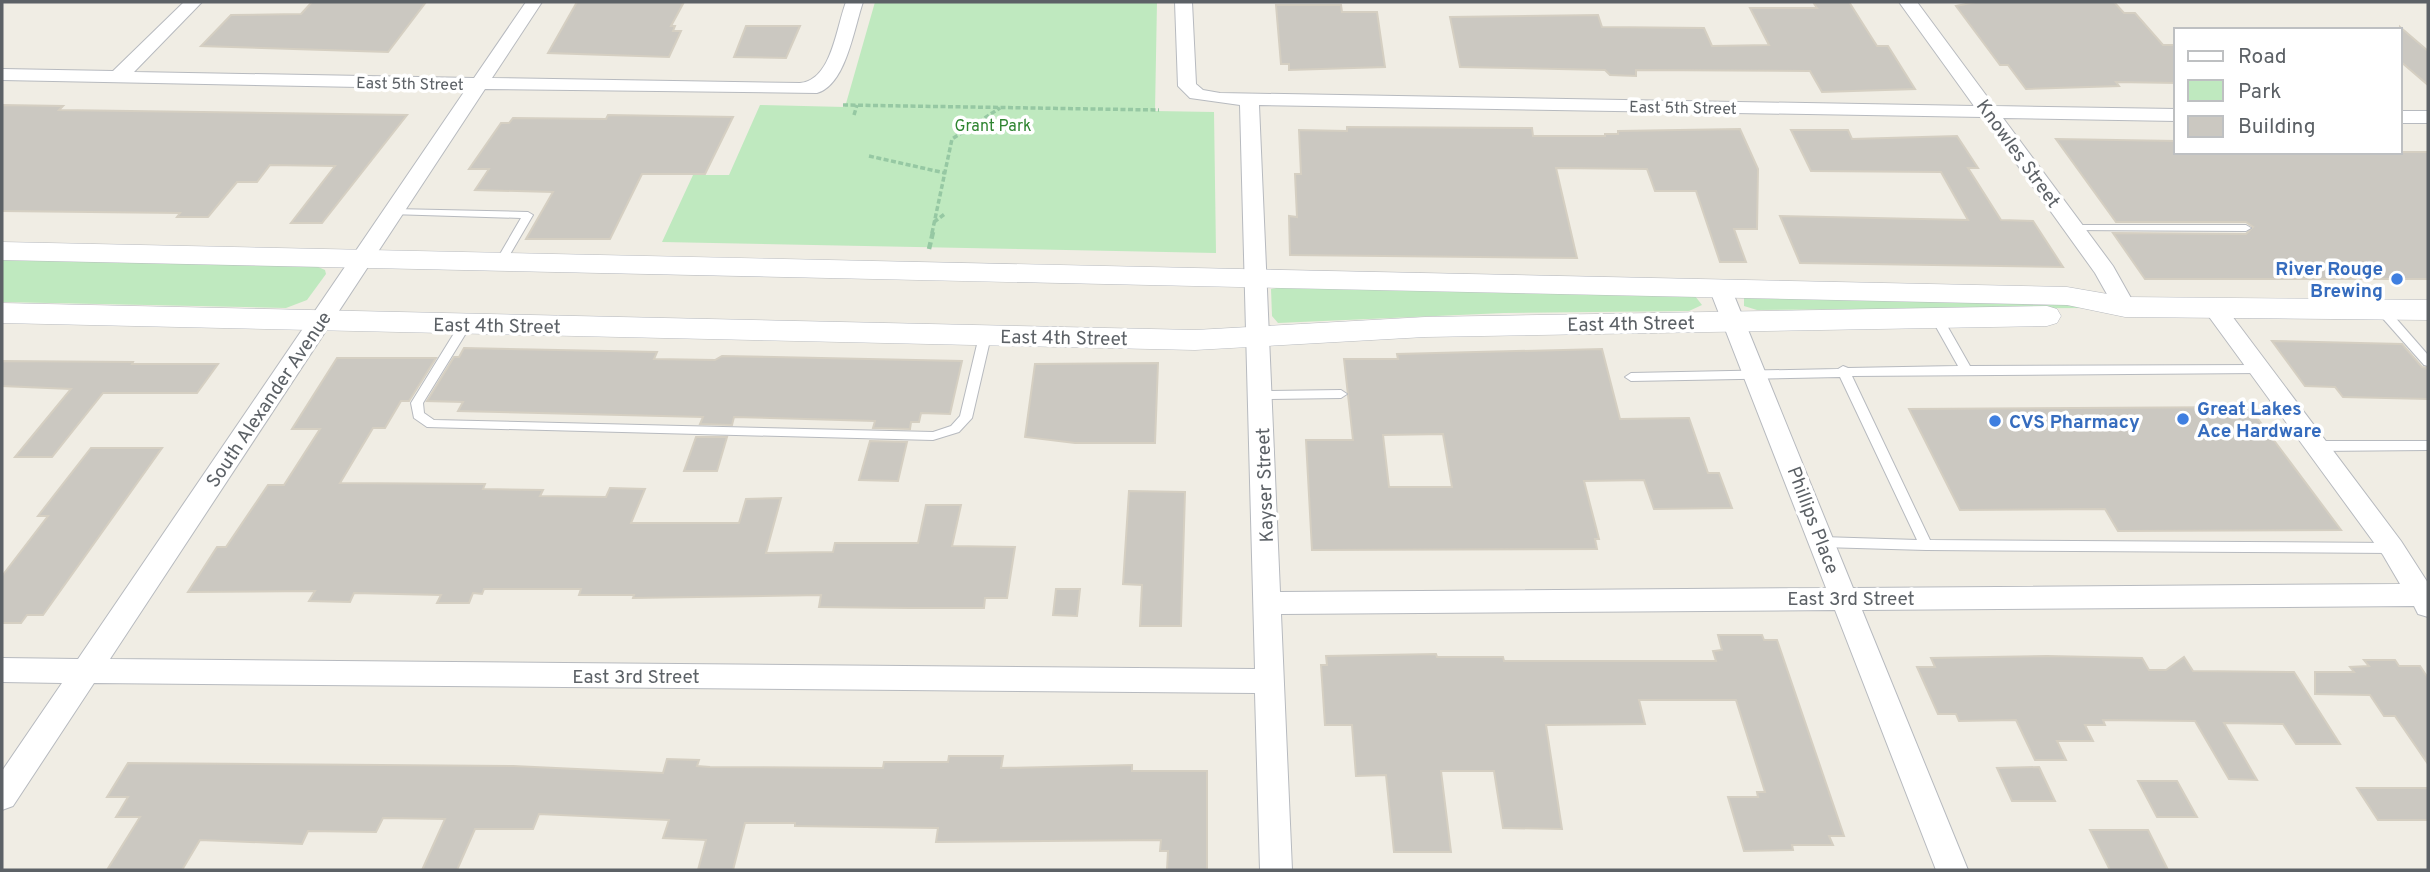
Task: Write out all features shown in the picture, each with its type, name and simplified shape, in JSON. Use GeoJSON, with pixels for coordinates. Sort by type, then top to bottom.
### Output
{"type":"FeatureCollection","features":[{"type":"Feature","properties":{"kind":"street"},"geometry":{"type":"LineString","coordinates":[[118,78],[193,2]]}},
{"type":"Feature","properties":{"kind":"street","name":"South Alexander Avenue"},"geometry":{"type":"LineString","coordinates":[[2,796],[534,2]]}},
{"type":"Feature","properties":{"kind":"street","name":"East 5th Street"},"geometry":{"type":"LineString","coordinates":[[2,75],[480,85],[773,89],[817,87],[830,76],[854,2]]}},
{"type":"Feature","properties":{"kind":"street","name":"East 5th Street"},"geometry":{"type":"LineString","coordinates":[[1183,2],[1184,79],[1191,91],[1220,99],[2174,115]]}},
{"type":"Feature","properties":{"kind":"street","name":"Knowles Street"},"geometry":{"type":"LineString","coordinates":[[1908,2],[2074,228],[2125,307]]}},
{"type":"Feature","properties":{"kind":"street","name":"Kayser Street"},"geometry":{"type":"LineString","coordinates":[[1249,100],[1276,870]]}},
{"type":"Feature","properties":{"kind":"street"},"geometry":{"type":"LineString","coordinates":[[2402,117],[2428,117]]}},
{"type":"Feature","properties":{"kind":"street","name":"East 4th Street"},"geometry":{"type":"LineString","coordinates":[[2,251],[2067,296],[2090,298],[2125,307],[2428,310]]}},
{"type":"Feature","properties":{"kind":"street","name":"Phillips Place"},"geometry":{"type":"LineString","coordinates":[[1720,288],[1757,375],[1952,870]]}},
{"type":"Feature","properties":{"kind":"street","name":"East 4th Street"},"geometry":{"type":"LineString","coordinates":[[2,313],[1195,340],[1425,327],[2094,315],[2125,307]]}},
{"type":"Feature","properties":{"kind":"street"},"geometry":{"type":"LineString","coordinates":[[2215,309],[2392,548],[2423,601]]}},
{"type":"Feature","properties":{"kind":"street","name":"East 3rd Street"},"geometry":{"type":"LineString","coordinates":[[1268,603],[1844,598],[2423,601]]}},
{"type":"Feature","properties":{"kind":"street","name":"East 3rd Street"},"geometry":{"type":"LineString","coordinates":[[2,670],[1269,681]]}},
{"type":"Feature","properties":{"kind":"lane"},"geometry":{"type":"LineString","coordinates":[[394,212],[528,215],[501,261]]}},
{"type":"Feature","properties":{"kind":"lane"},"geometry":{"type":"LineString","coordinates":[[2074,228],[2246,228]]}},
{"type":"Feature","properties":{"kind":"lane"},"geometry":{"type":"LineString","coordinates":[[2382,310],[2428,362]]}},
{"type":"Feature","properties":{"kind":"lane"},"geometry":{"type":"LineString","coordinates":[[1937,318],[1966,370]]}},
{"type":"Feature","properties":{"kind":"lane"},"geometry":{"type":"LineString","coordinates":[[465,324],[416,403],[418,415],[431,424],[933,436],[956,429],[965,418],[985,336]]}},
{"type":"Feature","properties":{"kind":"lane"},"geometry":{"type":"LineString","coordinates":[[1630,377],[1757,375],[1843,370],[2260,369]]}},
{"type":"Feature","properties":{"kind":"lane"},"geometry":{"type":"LineString","coordinates":[[1843,370],[1926,545]]}},
{"type":"Feature","properties":{"kind":"lane"},"geometry":{"type":"LineString","coordinates":[[1261,394],[1341,394]]}},
{"type":"Feature","properties":{"kind":"lane"},"geometry":{"type":"LineString","coordinates":[[2317,446],[2428,446]]}},
{"type":"Feature","properties":{"kind":"lane"},"geometry":{"type":"LineString","coordinates":[[1822,542],[2392,548]]}},
{"type":"Feature","properties":{"kind":"path"},"geometry":{"type":"LineString","coordinates":[[843,105],[1159,110]]}},
{"type":"Feature","properties":{"kind":"path"},"geometry":{"type":"LineString","coordinates":[[854,115],[857,106]]}},
{"type":"Feature","properties":{"kind":"path"},"geometry":{"type":"LineString","coordinates":[[928,250],[952,139],[1001,108]]}},
{"type":"Feature","properties":{"kind":"path"},"geometry":{"type":"LineString","coordinates":[[869,156],[945,173]]}},
{"type":"Feature","properties":{"kind":"path"},"geometry":{"type":"LineString","coordinates":[[934,222],[946,213]]}},
{"type":"Feature","properties":{"kind":"green space","name":"Grant Park"},"geometry":{"type":"Polygon","coordinates":[[[875,2],[1157,2],[1155,111],[1214,112],[1216,253],[662,242],[693,175],[729,175],[760,105],[845,107],[875,2]]]}},
{"type":"Feature","properties":{"kind":"green space"},"geometry":{"type":"Polygon","coordinates":[[[2,260],[316,266],[325,270],[326,274],[307,300],[286,308],[2,302],[2,260]]]}},
{"type":"Feature","properties":{"kind":"green space"},"geometry":{"type":"Polygon","coordinates":[[[1282,287],[1695,296],[1702,305],[1689,311],[1504,313],[1278,323],[1272,316],[1271,289],[1282,287]]]}},
{"type":"Feature","properties":{"kind":"green space"},"geometry":{"type":"Polygon","coordinates":[[[1744,298],[2086,303],[2090,308],[1757,310],[1744,306],[1744,298]]]}},
{"type":"Feature","properties":{"kind":"building"},"geometry":{"type":"Polygon","coordinates":[[[312,2],[426,2],[388,52],[201,46],[231,15],[301,14],[312,2]]]}},
{"type":"Feature","properties":{"kind":"building"},"geometry":{"type":"Polygon","coordinates":[[[577,2],[684,2],[671,26],[675,26],[673,31],[681,31],[669,57],[548,53],[577,2]]]}},
{"type":"Feature","properties":{"kind":"building"},"geometry":{"type":"Polygon","coordinates":[[[1813,2],[1849,2],[1877,46],[1888,46],[1915,89],[1822,92],[1810,71],[1636,70],[1636,76],[1610,75],[1605,70],[1460,67],[1450,17],[1598,15],[1602,27],[1704,28],[1712,46],[1769,45],[1750,8],[1817,8],[1813,2]]]}},
{"type":"Feature","properties":{"kind":"building"},"geometry":{"type":"Polygon","coordinates":[[[1976,2],[2114,2],[2124,13],[2135,13],[2163,45],[2174,45],[2174,83],[2116,82],[2119,86],[2026,89],[2008,65],[2000,65],[1956,6],[1976,2]]]}},
{"type":"Feature","properties":{"kind":"building"},"geometry":{"type":"Polygon","coordinates":[[[1276,5],[1341,5],[1342,12],[1377,12],[1385,67],[1289,70],[1289,64],[1281,64],[1276,5]]]}},
{"type":"Feature","properties":{"kind":"building"},"geometry":{"type":"Polygon","coordinates":[[[746,26],[800,26],[786,58],[734,57],[746,26]]]}},
{"type":"Feature","properties":{"kind":"building"},"geometry":{"type":"Polygon","coordinates":[[[2402,29],[2428,51],[2428,85],[2402,63],[2402,29]]]}},
{"type":"Feature","properties":{"kind":"building"},"geometry":{"type":"Polygon","coordinates":[[[2,105],[63,106],[59,110],[407,115],[322,223],[291,223],[335,166],[270,165],[257,182],[237,182],[208,217],[177,217],[180,213],[2,211],[2,105]]]}},
{"type":"Feature","properties":{"kind":"building"},"geometry":{"type":"Polygon","coordinates":[[[608,115],[733,117],[705,174],[642,174],[610,239],[526,239],[553,192],[475,190],[489,169],[469,169],[501,123],[509,123],[513,118],[606,119],[608,115]]]}},
{"type":"Feature","properties":{"kind":"building"},"geometry":{"type":"Polygon","coordinates":[[[1347,127],[1532,128],[1533,136],[1605,136],[1618,134],[1618,131],[1740,129],[1758,169],[1757,229],[1734,229],[1746,262],[1720,262],[1696,191],[1655,191],[1647,169],[1556,168],[1577,258],[1290,255],[1289,216],[1297,217],[1295,174],[1301,174],[1299,130],[1347,131],[1347,127]]]}},
{"type":"Feature","properties":{"kind":"building"},"geometry":{"type":"Polygon","coordinates":[[[1791,130],[1848,130],[1852,139],[1957,136],[1978,168],[1968,168],[2001,220],[2033,221],[2063,267],[1800,263],[1780,216],[1968,220],[1941,172],[1811,171],[1791,130]]]}},
{"type":"Feature","properties":{"kind":"building"},"geometry":{"type":"Polygon","coordinates":[[[2056,139],[2174,141],[2174,154],[2428,152],[2428,279],[2145,279],[2113,233],[2246,234],[2253,227],[2246,222],[2116,222],[2056,139]]]}},
{"type":"Feature","properties":{"kind":"building"},"geometry":{"type":"Polygon","coordinates":[[[2272,341],[2402,344],[2422,367],[2428,368],[2428,399],[2343,397],[2335,387],[2305,386],[2272,341]]]}},
{"type":"Feature","properties":{"kind":"building"},"geometry":{"type":"Polygon","coordinates":[[[464,348],[657,352],[654,359],[715,360],[722,356],[962,361],[950,414],[921,413],[919,422],[911,422],[910,429],[873,428],[875,421],[734,417],[732,425],[700,424],[703,417],[458,411],[463,402],[427,401],[454,357],[459,357],[464,348]]]}},
{"type":"Feature","properties":{"kind":"building"},"geometry":{"type":"Polygon","coordinates":[[[1602,349],[1620,419],[1689,418],[1708,473],[1719,473],[1732,508],[1654,509],[1644,480],[1584,481],[1599,539],[1595,539],[1597,549],[1312,550],[1306,440],[1353,440],[1344,359],[1398,359],[1397,354],[1602,349]],[[1443,434],[1383,435],[1389,487],[1452,487],[1443,434]]]}},
{"type":"Feature","properties":{"kind":"building"},"geometry":{"type":"Polygon","coordinates":[[[337,358],[436,358],[409,401],[401,401],[385,428],[373,428],[340,483],[485,484],[483,489],[543,490],[540,496],[606,497],[610,488],[645,489],[631,523],[739,523],[746,499],[781,498],[766,553],[833,552],[835,543],[918,543],[926,505],[961,505],[952,546],[1015,547],[1007,598],[985,598],[984,608],[909,608],[819,607],[821,595],[633,598],[634,595],[579,595],[581,589],[484,589],[482,594],[473,593],[469,603],[437,603],[441,595],[354,593],[350,602],[309,601],[315,591],[188,592],[217,547],[226,547],[268,485],[284,485],[320,429],[292,429],[337,358]]]}},
{"type":"Feature","properties":{"kind":"building"},"geometry":{"type":"Polygon","coordinates":[[[2,361],[218,364],[197,393],[103,393],[52,457],[15,457],[71,389],[2,386],[2,361]]]}},
{"type":"Feature","properties":{"kind":"building"},"geometry":{"type":"Polygon","coordinates":[[[1158,363],[1155,443],[1075,443],[1025,437],[1035,364],[1158,363]]]}},
{"type":"Feature","properties":{"kind":"building"},"geometry":{"type":"Polygon","coordinates":[[[2249,407],[2341,530],[2118,531],[2105,509],[1960,510],[1909,409],[2249,407]]]}},
{"type":"Feature","properties":{"kind":"building"},"geometry":{"type":"Polygon","coordinates":[[[696,437],[727,437],[717,471],[684,471],[696,437]]]}},
{"type":"Feature","properties":{"kind":"building"},"geometry":{"type":"Polygon","coordinates":[[[870,441],[907,442],[898,481],[859,480],[870,441]]]}},
{"type":"Feature","properties":{"kind":"building"},"geometry":{"type":"Polygon","coordinates":[[[91,448],[162,448],[43,615],[27,615],[21,623],[2,623],[2,576],[48,516],[38,516],[91,448]]]}},
{"type":"Feature","properties":{"kind":"building"},"geometry":{"type":"Polygon","coordinates":[[[1129,491],[1185,492],[1181,626],[1140,626],[1142,585],[1123,584],[1129,491]]]}},
{"type":"Feature","properties":{"kind":"building"},"geometry":{"type":"Polygon","coordinates":[[[1056,589],[1080,589],[1077,616],[1053,615],[1056,589]]]}},
{"type":"Feature","properties":{"kind":"building"},"geometry":{"type":"Polygon","coordinates":[[[1718,635],[1762,635],[1764,640],[1777,640],[1844,836],[1829,836],[1833,845],[1792,845],[1793,850],[1744,851],[1728,797],[1758,797],[1757,792],[1765,792],[1736,700],[1639,700],[1645,724],[1546,725],[1562,829],[1503,828],[1494,771],[1441,771],[1451,852],[1394,852],[1386,775],[1356,776],[1352,725],[1325,725],[1321,665],[1327,665],[1326,656],[1436,654],[1437,657],[1503,657],[1504,661],[1716,661],[1713,651],[1722,650],[1718,635]]]}},
{"type":"Feature","properties":{"kind":"building"},"geometry":{"type":"Polygon","coordinates":[[[2184,657],[2193,671],[2294,672],[2340,744],[2296,744],[2283,724],[2224,723],[2257,780],[2229,779],[2195,721],[2103,720],[2105,725],[2085,725],[2093,741],[2057,741],[2066,760],[2035,760],[2016,720],[1959,721],[1956,714],[1938,714],[1917,667],[1935,667],[1931,658],[2142,658],[2149,670],[2166,670],[2184,657]]]}},
{"type":"Feature","properties":{"kind":"building"},"geometry":{"type":"Polygon","coordinates":[[[2364,660],[2395,660],[2399,666],[2420,666],[2428,678],[2428,764],[2395,716],[2384,716],[2370,695],[2315,694],[2315,672],[2354,672],[2350,667],[2369,666],[2364,660]]]}},
{"type":"Feature","properties":{"kind":"building"},"geometry":{"type":"Polygon","coordinates":[[[949,756],[1003,756],[1001,768],[1132,765],[1132,771],[1207,771],[1207,870],[1167,870],[1168,851],[1160,851],[1161,840],[936,842],[938,828],[745,823],[733,870],[698,870],[706,840],[663,838],[669,820],[539,814],[533,829],[475,829],[457,870],[422,870],[445,819],[383,818],[376,832],[308,831],[302,844],[200,840],[182,870],[107,870],[140,817],[116,817],[128,797],[107,797],[128,763],[513,766],[663,773],[667,759],[699,760],[697,766],[710,767],[883,768],[884,762],[948,762],[949,756]]]}},
{"type":"Feature","properties":{"kind":"building"},"geometry":{"type":"Polygon","coordinates":[[[2039,767],[2055,801],[2012,801],[1997,768],[2039,767]]]}},
{"type":"Feature","properties":{"kind":"building"},"geometry":{"type":"Polygon","coordinates":[[[2138,781],[2177,781],[2197,817],[2157,817],[2138,781]]]}},
{"type":"Feature","properties":{"kind":"building"},"geometry":{"type":"Polygon","coordinates":[[[2357,788],[2428,788],[2428,820],[2378,820],[2357,788]]]}},
{"type":"Feature","properties":{"kind":"building"},"geometry":{"type":"Polygon","coordinates":[[[2090,830],[2148,830],[2168,870],[2110,870],[2090,830]]]}},
{"type":"Feature","properties":{"kind":"place","name":"River Rouge Brewing"},"geometry":{"type":"Point","coordinates":[2397,279]}},
{"type":"Feature","properties":{"kind":"place","name":"Great Lakes Ace Hardware"},"geometry":{"type":"Point","coordinates":[2183,419]}},
{"type":"Feature","properties":{"kind":"place","name":"CVS Pharmacy"},"geometry":{"type":"Point","coordinates":[1995,421]}}]}
